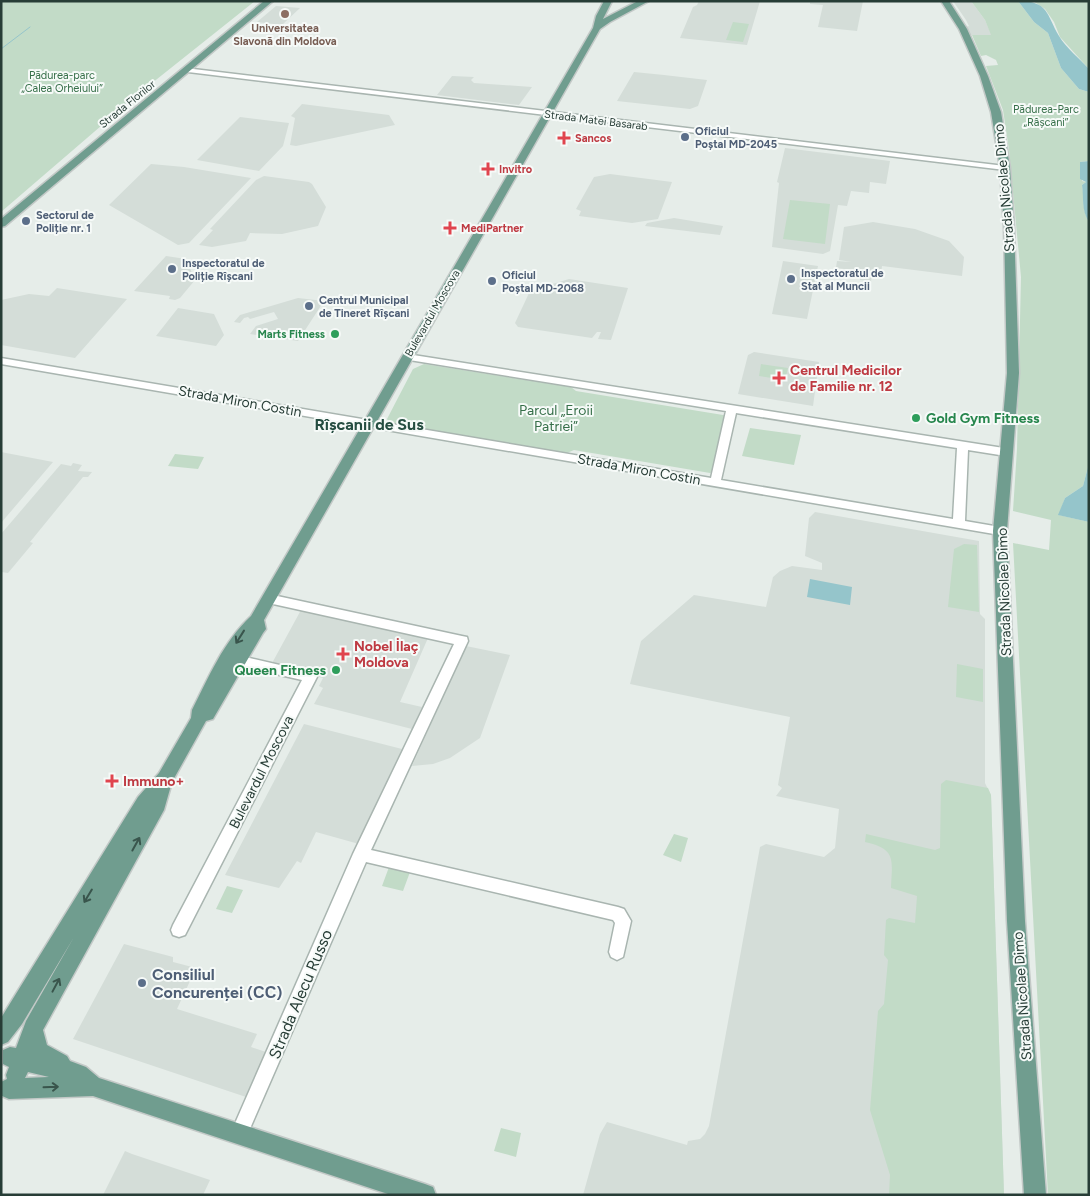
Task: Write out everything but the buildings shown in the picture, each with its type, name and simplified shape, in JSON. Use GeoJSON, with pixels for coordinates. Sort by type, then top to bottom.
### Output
{"type":"FeatureCollection","features":[{"type":"Feature","properties":{"kind":"main road","name":"Strada Florilor"},"geometry":{"type":"LineString","coordinates":[[1,224],[188,70],[268,1]]}},
{"type":"Feature","properties":{"kind":"main road","name":"Bulevardul Moscova"},"geometry":{"type":"LineString","coordinates":[[1,1035],[15,1017],[144,802],[165,778],[199,719],[200,710],[228,657],[245,629],[256,620],[597,28],[608,1]]}},
{"type":"Feature","properties":{"kind":"main road","name":"Bulevardul Moscova"},"geometry":{"type":"LineString","coordinates":[[597,28],[615,16],[645,1]]}},
{"type":"Feature","properties":{"kind":"main road","name":"Strada Nicolae Dimo"},"geometry":{"type":"LineString","coordinates":[[945,1],[963,29],[984,76],[996,112],[1005,168],[1009,227],[1013,373],[1000,531],[1016,921],[1035,1195]]}},
{"type":"Feature","properties":{"kind":"main road"},"geometry":{"type":"LineString","coordinates":[[602,13],[615,16]]}},
{"type":"Feature","properties":{"kind":"main road","name":"Bulevardul Moscova"},"geometry":{"type":"LineString","coordinates":[[199,719],[209,713],[241,660],[258,629],[256,620]]}},
{"type":"Feature","properties":{"kind":"main road","name":"Bulevardul Moscova"},"geometry":{"type":"LineString","coordinates":[[8,1078],[33,1028],[158,805],[165,778]]}},
{"type":"Feature","properties":{"kind":"main road"},"geometry":{"type":"LineString","coordinates":[[33,1028],[34,1046],[39,1052],[86,1080],[239,1134],[426,1195]]}},
{"type":"Feature","properties":{"kind":"main road"},"geometry":{"type":"LineString","coordinates":[[8,1078],[86,1080]]}},
{"type":"Feature","properties":{"kind":"main road"},"geometry":{"type":"LineString","coordinates":[[8,1078],[86,1080]]}},
{"type":"Feature","properties":{"kind":"street","name":"Strada Matei Basarab"},"geometry":{"type":"LineString","coordinates":[[188,70],[1005,168]]}},
{"type":"Feature","properties":{"kind":"street"},"geometry":{"type":"LineString","coordinates":[[407,357],[1006,452]]}},
{"type":"Feature","properties":{"kind":"street","name":"Strada Miron Costin"},"geometry":{"type":"LineString","coordinates":[[1,361],[1000,531]]}},
{"type":"Feature","properties":{"kind":"street","name":"Strada Miron Costin"},"geometry":{"type":"LineString","coordinates":[[715,482],[732,409]]}},
{"type":"Feature","properties":{"kind":"street"},"geometry":{"type":"LineString","coordinates":[[959,524],[963,445]]}},
{"type":"Feature","properties":{"kind":"street","name":"Strada Alecu Russo"},"geometry":{"type":"LineString","coordinates":[[239,1134],[361,854],[401,767],[428,717],[462,641],[268,599]]}},
{"type":"Feature","properties":{"kind":"street","name":"Bulevardul Moscova"},"geometry":{"type":"LineString","coordinates":[[179,930],[310,677],[241,660]]}},
{"type":"Feature","properties":{"kind":"street"},"geometry":{"type":"LineString","coordinates":[[361,854],[618,914],[623,921],[617,952]]}},
{"type":"Feature","properties":{"kind":"shaded area"},"geometry":{"type":"Polygon","coordinates":[[[699,1],[760,1],[747,45],[680,38],[693,7],[699,1]]]}},
{"type":"Feature","properties":{"kind":"shaded area"},"geometry":{"type":"Polygon","coordinates":[[[810,1],[863,1],[857,31],[818,27],[823,5],[810,4],[810,1]]]}},
{"type":"Feature","properties":{"kind":"shaded area"},"geometry":{"type":"Polygon","coordinates":[[[953,1],[971,1],[985,20],[992,36],[970,35],[965,27],[969,26],[966,20],[953,1]]]}},
{"type":"Feature","properties":{"kind":"shaded area"},"geometry":{"type":"Polygon","coordinates":[[[276,6],[300,8],[282,25],[257,22],[276,6]]]}},
{"type":"Feature","properties":{"kind":"shaded area"},"geometry":{"type":"Polygon","coordinates":[[[634,72],[707,80],[698,106],[690,109],[617,101],[634,72]]]}},
{"type":"Feature","properties":{"kind":"shaded area"},"geometry":{"type":"Polygon","coordinates":[[[452,76],[474,77],[471,80],[474,83],[532,87],[519,105],[437,95],[452,76]]]}},
{"type":"Feature","properties":{"kind":"shaded area"},"geometry":{"type":"Polygon","coordinates":[[[302,104],[389,115],[395,125],[296,146],[290,145],[295,118],[291,116],[302,104]]]}},
{"type":"Feature","properties":{"kind":"shaded area"},"geometry":{"type":"Polygon","coordinates":[[[240,117],[289,123],[283,146],[259,171],[197,160],[240,117]]]}},
{"type":"Feature","properties":{"kind":"shaded area"},"geometry":{"type":"Polygon","coordinates":[[[785,148],[890,161],[886,184],[870,182],[869,193],[851,191],[847,206],[838,205],[830,251],[823,254],[772,247],[779,183],[777,182],[785,148]]]}},
{"type":"Feature","properties":{"kind":"shaded area"},"geometry":{"type":"Polygon","coordinates":[[[151,164],[184,167],[251,178],[189,243],[178,245],[109,205],[151,164]]]}},
{"type":"Feature","properties":{"kind":"shaded area"},"geometry":{"type":"Polygon","coordinates":[[[610,174],[672,182],[658,219],[632,223],[579,216],[581,211],[576,209],[594,177],[610,174]]]}},
{"type":"Feature","properties":{"kind":"shaded area"},"geometry":{"type":"Polygon","coordinates":[[[264,176],[312,184],[326,207],[318,226],[282,234],[250,233],[246,241],[212,247],[199,245],[213,230],[210,229],[256,180],[264,176]]]}},
{"type":"Feature","properties":{"kind":"shaded area"},"geometry":{"type":"Polygon","coordinates":[[[674,218],[723,226],[720,235],[645,226],[647,223],[674,218]]]}},
{"type":"Feature","properties":{"kind":"shaded area"},"geometry":{"type":"Polygon","coordinates":[[[873,222],[915,229],[949,241],[964,257],[962,276],[882,266],[881,274],[872,276],[871,281],[860,280],[860,271],[836,268],[837,261],[852,262],[839,260],[844,227],[873,222]]]}},
{"type":"Feature","properties":{"kind":"shaded area","name":"Inspectoratul de Poliție Rîșcani"},"geometry":{"type":"Polygon","coordinates":[[[166,256],[186,259],[195,280],[180,298],[175,300],[169,299],[170,296],[134,291],[166,256]]]}},
{"type":"Feature","properties":{"kind":"shaded area"},"geometry":{"type":"Polygon","coordinates":[[[783,261],[818,266],[807,319],[772,314],[783,261]]]}},
{"type":"Feature","properties":{"kind":"shaded area"},"geometry":{"type":"Polygon","coordinates":[[[569,279],[628,288],[611,340],[598,339],[601,332],[597,332],[592,338],[518,327],[515,323],[530,291],[569,279]]]}},
{"type":"Feature","properties":{"kind":"shaded area"},"geometry":{"type":"Polygon","coordinates":[[[57,288],[127,299],[75,358],[1,345],[1,300],[29,294],[49,296],[57,288]]]}},
{"type":"Feature","properties":{"kind":"shaded area"},"geometry":{"type":"Polygon","coordinates":[[[298,298],[324,301],[298,341],[250,334],[256,326],[278,319],[274,312],[250,319],[248,317],[244,318],[240,323],[234,322],[240,315],[298,298]]]}},
{"type":"Feature","properties":{"kind":"shaded area"},"geometry":{"type":"Polygon","coordinates":[[[178,308],[214,314],[224,335],[216,346],[156,336],[178,308]]]}},
{"type":"Feature","properties":{"kind":"shaded area","name":"Centrul Medicilor de Familie nr. 12"},"geometry":{"type":"Polygon","coordinates":[[[754,352],[819,362],[813,406],[738,394],[748,355],[754,352]]]}},
{"type":"Feature","properties":{"kind":"shaded area"},"geometry":{"type":"Polygon","coordinates":[[[1,452],[53,462],[1,523],[1,452]]]}},
{"type":"Feature","properties":{"kind":"shaded area"},"geometry":{"type":"Polygon","coordinates":[[[73,463],[82,465],[78,471],[92,472],[88,477],[83,477],[30,542],[33,543],[8,573],[1,572],[1,534],[61,464],[71,466],[73,463]]]}},
{"type":"Feature","properties":{"kind":"shaded area"},"geometry":{"type":"Polygon","coordinates":[[[815,512],[979,541],[980,614],[985,619],[985,783],[991,795],[1004,1195],[583,1195],[600,1134],[607,1122],[687,1145],[688,1141],[700,1139],[705,1134],[709,1126],[760,847],[766,844],[824,857],[835,848],[839,809],[776,796],[782,788],[778,785],[790,717],[630,684],[641,641],[694,595],[766,607],[773,577],[780,571],[792,566],[822,570],[822,563],[805,556],[809,518],[815,512]]]}},
{"type":"Feature","properties":{"kind":"shaded area"},"geometry":{"type":"Polygon","coordinates":[[[301,610],[428,638],[400,702],[422,707],[412,729],[314,704],[323,688],[319,686],[323,678],[271,665],[301,610]]]}},
{"type":"Feature","properties":{"kind":"shaded area"},"geometry":{"type":"Polygon","coordinates":[[[466,646],[510,655],[480,738],[450,758],[433,764],[412,766],[466,646]]]}},
{"type":"Feature","properties":{"kind":"shaded area"},"geometry":{"type":"Polygon","coordinates":[[[304,724],[402,749],[359,844],[316,832],[301,863],[297,861],[279,888],[225,875],[304,724]]]}},
{"type":"Feature","properties":{"kind":"shaded area"},"geometry":{"type":"Polygon","coordinates":[[[124,944],[173,957],[173,962],[196,968],[177,1009],[257,1034],[251,1047],[269,1053],[249,1098],[73,1039],[124,944]]]}},
{"type":"Feature","properties":{"kind":"shaded area"},"geometry":{"type":"Polygon","coordinates":[[[125,1151],[210,1180],[203,1195],[103,1195],[125,1151]]]}},
{"type":"Feature","properties":{"kind":"green space","name":"Pădurea-parc „Calea Orheiului”"},"geometry":{"type":"Polygon","coordinates":[[[1,1],[255,1],[137,95],[1,212],[1,1]]]}},
{"type":"Feature","properties":{"kind":"green space","name":"Pădurea-Parc „Râșcani”"},"geometry":{"type":"Polygon","coordinates":[[[971,1],[1018,1],[1034,22],[1048,33],[1061,68],[1079,89],[1089,92],[1089,161],[1080,162],[1082,181],[1086,182],[1082,185],[1084,208],[1089,222],[1089,463],[1083,486],[1065,498],[1059,515],[1089,522],[1089,1195],[1048,1195],[1013,543],[1049,550],[1051,520],[1013,511],[1017,449],[1021,277],[1009,150],[1003,110],[986,66],[998,65],[996,60],[986,55],[981,56],[972,35],[991,35],[985,20],[971,1]]]}},
{"type":"Feature","properties":{"kind":"green space","name":"Pădurea-Parc „Râșcani”"},"geometry":{"type":"Polygon","coordinates":[[[1033,1],[1089,1],[1089,69],[1060,37],[1054,22],[1045,9],[1033,1]]]}},
{"type":"Feature","properties":{"kind":"green space"},"geometry":{"type":"Polygon","coordinates":[[[733,22],[749,24],[743,42],[726,40],[733,22]]]}},
{"type":"Feature","properties":{"kind":"green space"},"geometry":{"type":"Polygon","coordinates":[[[790,200],[830,204],[825,244],[783,239],[790,200]]]}},
{"type":"Feature","properties":{"kind":"green space","name":"Parcul „Eroii Patriei”"},"geometry":{"type":"Polygon","coordinates":[[[424,364],[571,387],[576,391],[726,416],[713,472],[574,450],[567,453],[389,423],[387,419],[413,369],[424,364]]]}},
{"type":"Feature","properties":{"kind":"green space"},"geometry":{"type":"Polygon","coordinates":[[[761,364],[788,368],[785,380],[759,376],[761,364]]]}},
{"type":"Feature","properties":{"kind":"green space"},"geometry":{"type":"Polygon","coordinates":[[[750,428],[801,435],[794,465],[742,456],[750,428]]]}},
{"type":"Feature","properties":{"kind":"green space"},"geometry":{"type":"Polygon","coordinates":[[[175,454],[204,457],[198,469],[168,466],[175,454]]]}},
{"type":"Feature","properties":{"kind":"green space"},"geometry":{"type":"Polygon","coordinates":[[[964,544],[977,545],[979,612],[948,607],[954,549],[964,544]]]}},
{"type":"Feature","properties":{"kind":"green space"},"geometry":{"type":"Polygon","coordinates":[[[957,664],[983,669],[983,702],[956,697],[957,664]]]}},
{"type":"Feature","properties":{"kind":"green space"},"geometry":{"type":"Polygon","coordinates":[[[946,780],[988,788],[991,795],[1004,1195],[889,1195],[890,1175],[870,1110],[878,1011],[884,1004],[888,960],[884,955],[886,920],[889,918],[915,923],[917,896],[891,888],[892,863],[888,852],[883,848],[865,842],[866,834],[935,850],[940,848],[941,784],[946,780]]]}},
{"type":"Feature","properties":{"kind":"green space"},"geometry":{"type":"Polygon","coordinates":[[[674,834],[688,838],[681,862],[663,855],[674,834]]]}},
{"type":"Feature","properties":{"kind":"green space"},"geometry":{"type":"Polygon","coordinates":[[[389,867],[410,872],[403,891],[382,886],[389,867]]]}},
{"type":"Feature","properties":{"kind":"green space"},"geometry":{"type":"Polygon","coordinates":[[[227,886],[243,890],[232,913],[216,909],[227,886]]]}},
{"type":"Feature","properties":{"kind":"green space"},"geometry":{"type":"Polygon","coordinates":[[[501,1128],[521,1133],[516,1157],[494,1151],[501,1128]]]}},
{"type":"Feature","properties":{"kind":"water"},"geometry":{"type":"Polygon","coordinates":[[[1018,1],[1036,3],[1045,10],[1062,40],[1089,69],[1089,92],[1079,89],[1061,68],[1048,33],[1034,22],[1018,1]]]}},
{"type":"Feature","properties":{"kind":"water"},"geometry":{"type":"Polygon","coordinates":[[[1089,161],[1089,222],[1084,208],[1082,185],[1086,182],[1080,179],[1080,162],[1089,161]]]}},
{"type":"Feature","properties":{"kind":"water"},"geometry":{"type":"Polygon","coordinates":[[[1089,463],[1089,522],[1058,515],[1065,498],[1083,486],[1089,463]]]}},
{"type":"Feature","properties":{"kind":"water"},"geometry":{"type":"Polygon","coordinates":[[[810,579],[852,587],[850,605],[807,597],[810,579]]]}},
{"type":"Feature","properties":{"kind":"waterway"},"geometry":{"type":"LineString","coordinates":[[1,49],[30,27]]}},
{"type":"Feature","properties":{"kind":"place","name":"Universitatea Slavonă din Moldova"},"geometry":{"type":"Point","coordinates":[285,14]}},
{"type":"Feature","properties":{"kind":"place","name":"Oficiul Poștal MD-2045"},"geometry":{"type":"Point","coordinates":[685,137]}},
{"type":"Feature","properties":{"kind":"place","name":"Sancos"},"geometry":{"type":"Point","coordinates":[564,138]}},
{"type":"Feature","properties":{"kind":"place","name":"Invitro"},"geometry":{"type":"Point","coordinates":[488,169]}},
{"type":"Feature","properties":{"kind":"place","name":"Sectorul de Poliție nr. 1"},"geometry":{"type":"Point","coordinates":[26,221]}},
{"type":"Feature","properties":{"kind":"place","name":"MediPartner"},"geometry":{"type":"Point","coordinates":[450,228]}},
{"type":"Feature","properties":{"kind":"place","name":"Inspectoratul de Poliție Rîșcani"},"geometry":{"type":"Point","coordinates":[172,269]}},
{"type":"Feature","properties":{"kind":"place","name":"Inspectoratul de Stat al Muncii"},"geometry":{"type":"Point","coordinates":[791,279]}},
{"type":"Feature","properties":{"kind":"place","name":"Oficiul Poștal MD-2068"},"geometry":{"type":"Point","coordinates":[492,281]}},
{"type":"Feature","properties":{"kind":"place","name":"Centrul Municipal de Tineret Rîșcani"},"geometry":{"type":"Point","coordinates":[309,306]}},
{"type":"Feature","properties":{"kind":"place","name":"Marts Fitness"},"geometry":{"type":"Point","coordinates":[335,334]}},
{"type":"Feature","properties":{"kind":"place","name":"Centrul Medicilor de Familie nr. 12"},"geometry":{"type":"Point","coordinates":[779,378]}},
{"type":"Feature","properties":{"kind":"place","name":"Gold Gym Fitness"},"geometry":{"type":"Point","coordinates":[916,418]}},
{"type":"Feature","properties":{"kind":"place","name":"Nobel İlaç Moldova"},"geometry":{"type":"Point","coordinates":[343,654]}},
{"type":"Feature","properties":{"kind":"place","name":"Queen Fitness"},"geometry":{"type":"Point","coordinates":[336,670]}},
{"type":"Feature","properties":{"kind":"place","name":"Immuno+"},"geometry":{"type":"Point","coordinates":[112,781]}},
{"type":"Feature","properties":{"kind":"place","name":"Consiliul Concurenței (СС)"},"geometry":{"type":"Point","coordinates":[142,983]}},
{"type":"Feature","properties":{"kind":"district","name":"Rîșcanii de Sus"},"geometry":{"type":"Point","coordinates":[369,424]}}]}
